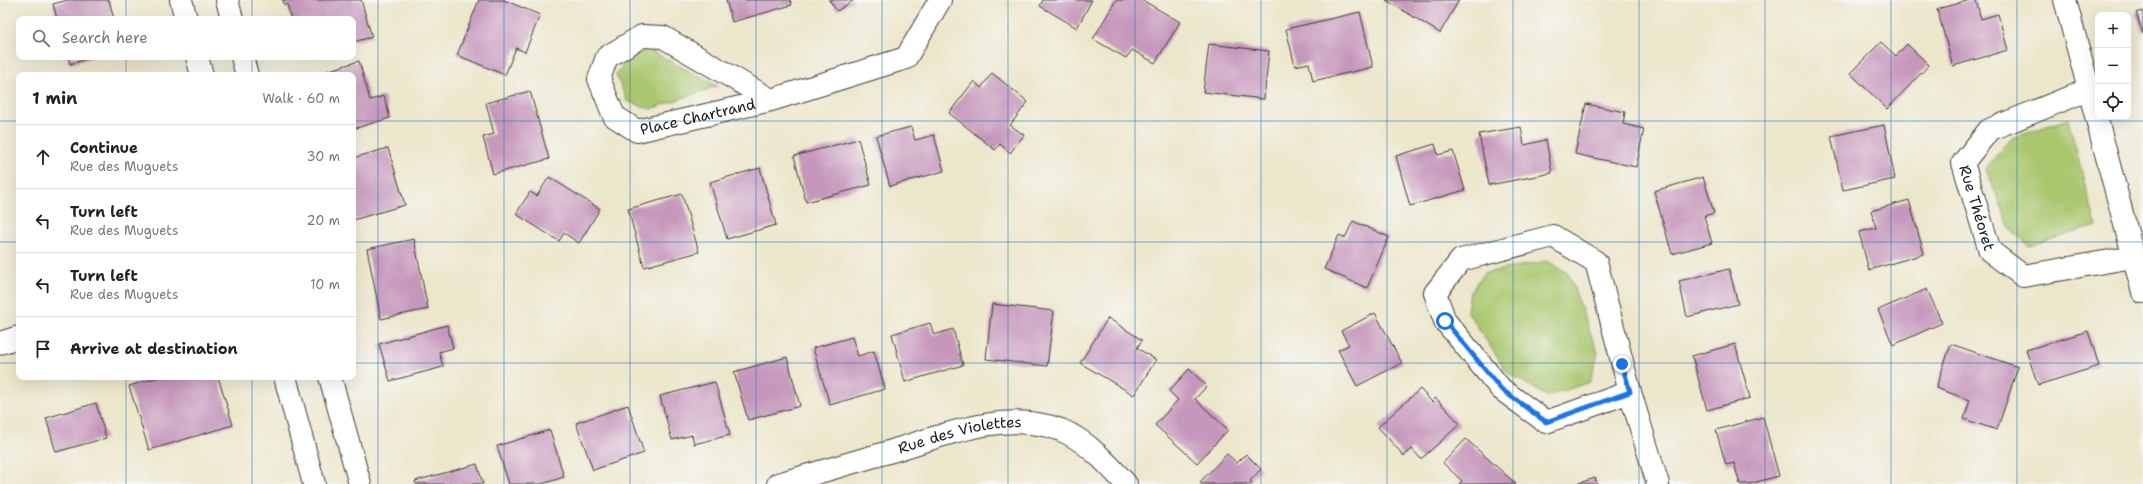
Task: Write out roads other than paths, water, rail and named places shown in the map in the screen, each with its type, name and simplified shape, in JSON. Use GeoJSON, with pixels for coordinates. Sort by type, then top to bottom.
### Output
{"type":"FeatureCollection","features":[{"type":"Feature","properties":{"kind":"street"},"geometry":{"type":"LineString","coordinates":[[181,0],[185,16]]}},
{"type":"Feature","properties":{"kind":"street"},"geometry":{"type":"LineString","coordinates":[[226,0],[231,16]]}},
{"type":"Feature","properties":{"kind":"street","name":"Place Chartrand"},"geometry":{"type":"LineString","coordinates":[[771,100],[663,37],[642,36],[607,57],[599,79],[614,116],[637,131],[771,100],[906,58],[940,0]]}},
{"type":"Feature","properties":{"kind":"street"},"geometry":{"type":"LineString","coordinates":[[2065,0],[2143,292]]}},
{"type":"Feature","properties":{"kind":"street"},"geometry":{"type":"LineString","coordinates":[[198,60],[201,72]]}},
{"type":"Feature","properties":{"kind":"street"},"geometry":{"type":"LineString","coordinates":[[243,60],[246,72]]}},
{"type":"Feature","properties":{"kind":"street","name":"Rue Théoret"},"geometry":{"type":"LineString","coordinates":[[2090,89],[1989,130],[1963,163],[1990,251],[2023,276],[2133,257]]}},
{"type":"Feature","properties":{"kind":"street"},"geometry":{"type":"LineString","coordinates":[[1630,392],[1546,422],[1501,389],[1445,321],[1435,293],[1461,260],[1553,236],[1596,262],[1630,392],[1658,484]]}},
{"type":"Feature","properties":{"kind":"street"},"geometry":{"type":"LineString","coordinates":[[0,343],[16,338]]}},
{"type":"Feature","properties":{"kind":"street"},"geometry":{"type":"LineString","coordinates":[[286,380],[314,484]]}},
{"type":"Feature","properties":{"kind":"street"},"geometry":{"type":"LineString","coordinates":[[331,380],[360,484]]}},
{"type":"Feature","properties":{"kind":"street","name":"Rue des Violettes"},"geometry":{"type":"LineString","coordinates":[[778,484],[965,429],[999,423],[1026,423],[1048,426],[1075,438],[1093,451],[1126,484]]}}]}
